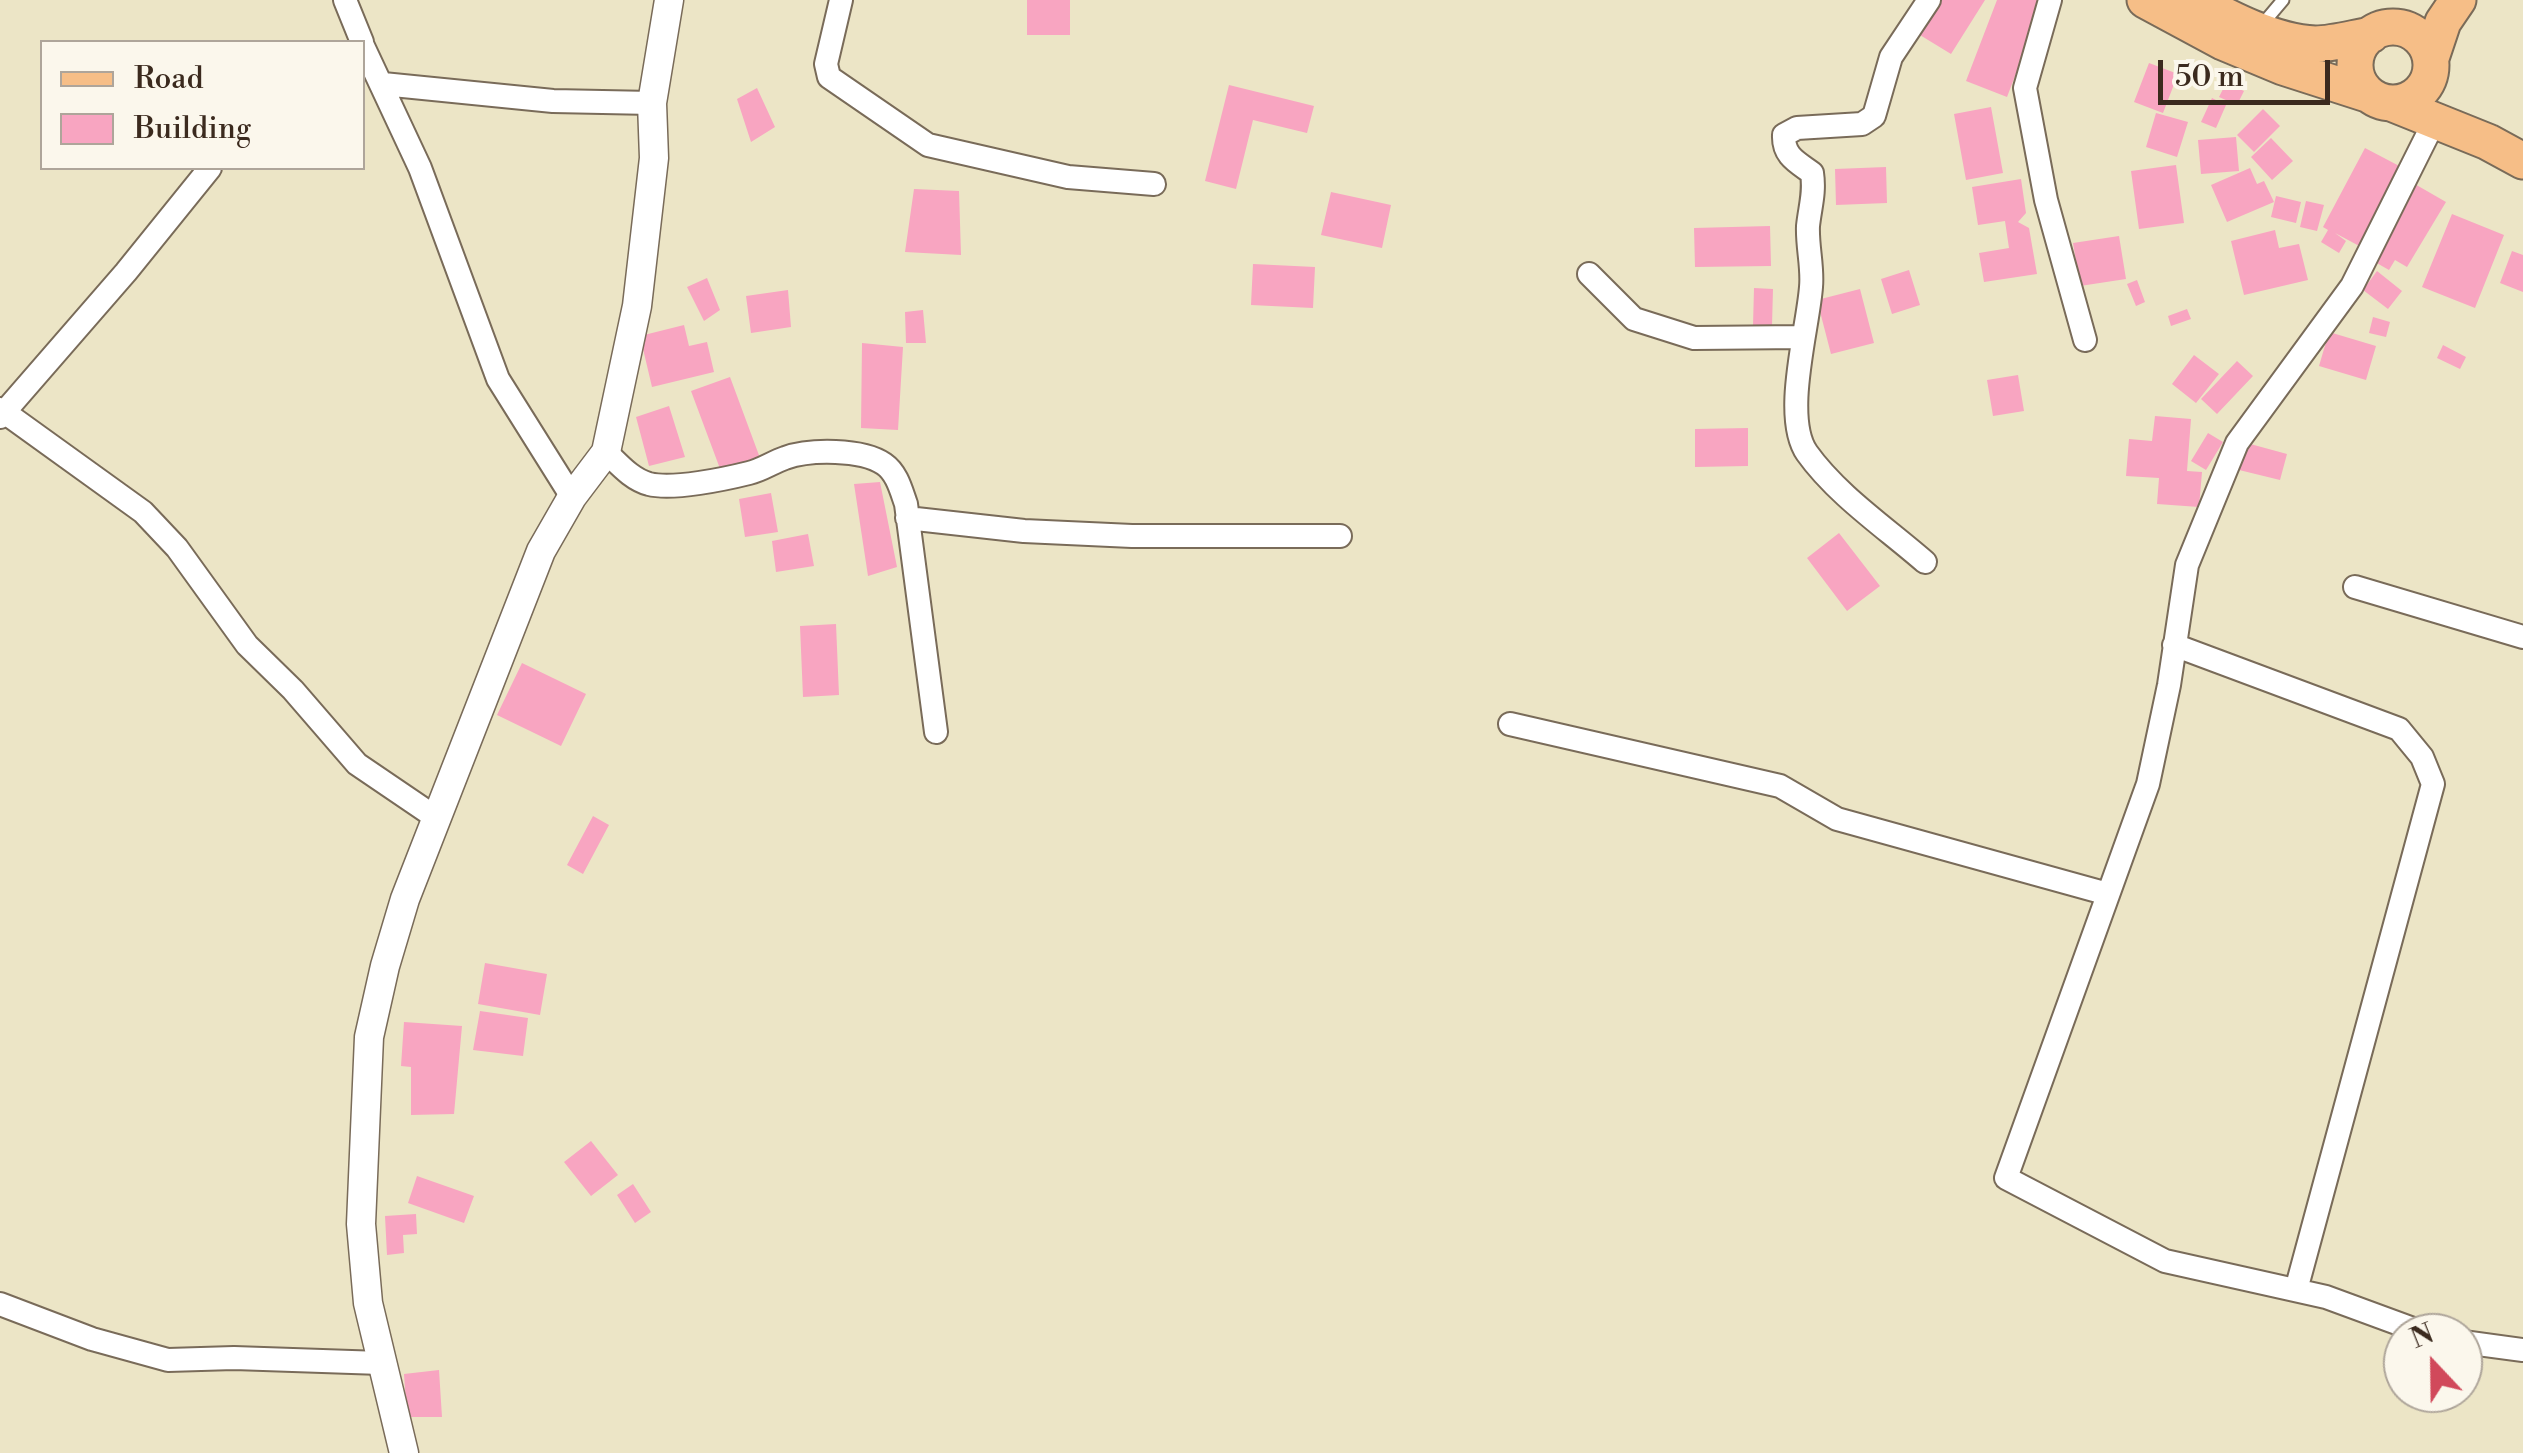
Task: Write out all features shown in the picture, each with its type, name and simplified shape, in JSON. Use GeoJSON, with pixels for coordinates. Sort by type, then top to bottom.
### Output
{"type":"FeatureCollection","features":[{"type":"Feature","properties":{"kind":"main road"},"geometry":{"type":"LineString","coordinates":[[2145,0],[2223,42],[2435,120],[2523,162]]}},
{"type":"Feature","properties":{"kind":"main road"},"geometry":{"type":"LineString","coordinates":[[2195,0],[2259,29],[2316,44],[2377,32],[2404,29],[2414,33],[2427,48],[2456,109],[2488,142]]}},
{"type":"Feature","properties":{"kind":"main road"},"geometry":{"type":"LineString","coordinates":[[2379,99],[2355,70],[2356,57],[2377,32],[2422,0]]}},
{"type":"Feature","properties":{"kind":"main road"},"geometry":{"type":"LineString","coordinates":[[2379,99],[2414,97],[2424,88],[2443,22],[2458,0]]}},
{"type":"Feature","properties":{"kind":"street"},"geometry":{"type":"LineString","coordinates":[[345,0],[356,40]]}},
{"type":"Feature","properties":{"kind":"street"},"geometry":{"type":"LineString","coordinates":[[404,1453],[368,1303],[361,1224],[369,1037],[405,899],[542,551],[572,497],[606,452],[640,289],[654,158],[652,103],[669,0]]}},
{"type":"Feature","properties":{"kind":"street"},"geometry":{"type":"LineString","coordinates":[[841,0],[826,64],[828,77],[928,145],[1068,178],[1154,184]]}},
{"type":"Feature","properties":{"kind":"street"},"geometry":{"type":"LineString","coordinates":[[1926,562],[1846,494],[1805,451],[1798,428],[1798,366],[1812,286],[1808,226],[1815,194],[1812,173],[1790,158],[1783,147],[1784,135],[1797,128],[1862,124],[1874,116],[1891,56],[1929,0]]}},
{"type":"Feature","properties":{"kind":"street"},"geometry":{"type":"LineString","coordinates":[[2050,0],[2025,88],[2046,200],[2085,340]]}},
{"type":"Feature","properties":{"kind":"street"},"geometry":{"type":"LineString","coordinates":[[365,55],[383,84],[420,168],[498,380],[572,497]]}},
{"type":"Feature","properties":{"kind":"street"},"geometry":{"type":"LineString","coordinates":[[383,84],[553,101],[652,103]]}},
{"type":"Feature","properties":{"kind":"street"},"geometry":{"type":"LineString","coordinates":[[2383,1318],[2326,1297],[2165,1261],[2006,1178],[2148,784],[2186,565],[2237,442],[2352,286],[2435,120]]}},
{"type":"Feature","properties":{"kind":"street"},"geometry":{"type":"LineString","coordinates":[[208,170],[126,272],[1,413],[144,512],[178,548],[248,645],[357,764],[438,819]]}},
{"type":"Feature","properties":{"kind":"street"},"geometry":{"type":"LineString","coordinates":[[1589,274],[1634,319],[1694,338],[1803,338]]}},
{"type":"Feature","properties":{"kind":"street"},"geometry":{"type":"LineString","coordinates":[[606,452],[630,474],[650,484],[674,485],[752,473],[788,457],[811,452],[852,453],[884,463],[898,479],[907,518],[936,732]]}},
{"type":"Feature","properties":{"kind":"street"},"geometry":{"type":"LineString","coordinates":[[907,518],[1024,532],[1114,536],[1340,536]]}},
{"type":"Feature","properties":{"kind":"street"},"geometry":{"type":"LineString","coordinates":[[2356,587],[2523,637]]}},
{"type":"Feature","properties":{"kind":"street"},"geometry":{"type":"LineString","coordinates":[[2174,646],[2399,729],[2422,758],[2434,784],[2296,1290]]}},
{"type":"Feature","properties":{"kind":"street"},"geometry":{"type":"LineString","coordinates":[[1510,724],[1780,786],[1837,819],[1858,826],[2108,894]]}},
{"type":"Feature","properties":{"kind":"street"},"geometry":{"type":"LineString","coordinates":[[0,1304],[92,1339],[168,1360],[381,1363]]}},
{"type":"Feature","properties":{"kind":"street"},"geometry":{"type":"LineString","coordinates":[[2483,1345],[2523,1350]]}},
{"type":"Feature","properties":{"kind":"lane"},"geometry":{"type":"LineString","coordinates":[[2259,29],[2283,0]]}},
{"type":"Feature","properties":{"kind":"building"},"geometry":{"type":"Polygon","coordinates":[[[1027,0],[1070,0],[1070,35],[1027,35],[1027,0]]]}},
{"type":"Feature","properties":{"kind":"building"},"geometry":{"type":"Polygon","coordinates":[[[1935,0],[1985,0],[1951,54],[1915,32],[1935,0]]]}},
{"type":"Feature","properties":{"kind":"building"},"geometry":{"type":"Polygon","coordinates":[[[1997,0],[2044,0],[2007,97],[1966,81],[1997,0]]]}},
{"type":"Feature","properties":{"kind":"building"},"geometry":{"type":"Polygon","coordinates":[[[2149,63],[2178,74],[2163,113],[2134,102],[2149,63]]]}},
{"type":"Feature","properties":{"kind":"building"},"geometry":{"type":"Polygon","coordinates":[[[2226,83],[2244,91],[2237,105],[2219,97],[2226,83]]]}},
{"type":"Feature","properties":{"kind":"building"},"geometry":{"type":"Polygon","coordinates":[[[1229,85],[1314,106],[1307,133],[1253,120],[1236,189],[1205,181],[1229,85]]]}},
{"type":"Feature","properties":{"kind":"building"},"geometry":{"type":"Polygon","coordinates":[[[757,88],[775,127],[751,142],[737,99],[757,88]]]}},
{"type":"Feature","properties":{"kind":"building"},"geometry":{"type":"Polygon","coordinates":[[[2212,98],[2226,105],[2216,128],[2201,122],[2212,98]]]}},
{"type":"Feature","properties":{"kind":"building"},"geometry":{"type":"Polygon","coordinates":[[[1991,107],[2003,173],[1966,180],[1954,114],[1991,107]]]}},
{"type":"Feature","properties":{"kind":"building"},"geometry":{"type":"Polygon","coordinates":[[[2263,109],[2280,126],[2254,152],[2237,135],[2263,109]]]}},
{"type":"Feature","properties":{"kind":"building"},"geometry":{"type":"Polygon","coordinates":[[[2156,113],[2188,122],[2177,157],[2146,147],[2156,113]]]}},
{"type":"Feature","properties":{"kind":"building"},"geometry":{"type":"Polygon","coordinates":[[[2236,137],[2239,171],[2201,174],[2198,140],[2236,137]]]}},
{"type":"Feature","properties":{"kind":"building"},"geometry":{"type":"Polygon","coordinates":[[[2271,138],[2293,161],[2272,180],[2251,157],[2271,138]]]}},
{"type":"Feature","properties":{"kind":"building"},"geometry":{"type":"Polygon","coordinates":[[[2365,148],[2405,169],[2363,248],[2335,233],[2346,241],[2339,253],[2321,242],[2328,230],[2323,227],[2365,148]]]}},
{"type":"Feature","properties":{"kind":"building"},"geometry":{"type":"Polygon","coordinates":[[[2176,165],[2184,223],[2139,229],[2131,171],[2176,165]]]}},
{"type":"Feature","properties":{"kind":"building"},"geometry":{"type":"Polygon","coordinates":[[[1886,167],[1887,203],[1836,205],[1835,169],[1886,167]]]}},
{"type":"Feature","properties":{"kind":"building"},"geometry":{"type":"Polygon","coordinates":[[[2250,168],[2257,184],[2264,181],[2274,202],[2227,222],[2211,185],[2250,168]]]}},
{"type":"Feature","properties":{"kind":"building"},"geometry":{"type":"Polygon","coordinates":[[[2021,179],[2026,213],[2018,222],[2029,228],[2037,274],[1984,282],[1979,253],[2009,248],[2005,221],[1978,225],[1972,187],[2021,179]]]}},
{"type":"Feature","properties":{"kind":"building"},"geometry":{"type":"Polygon","coordinates":[[[2413,183],[2446,202],[2407,267],[2395,260],[2389,270],[2368,258],[2413,183]]]}},
{"type":"Feature","properties":{"kind":"building"},"geometry":{"type":"Polygon","coordinates":[[[914,189],[959,191],[961,255],[905,252],[914,189]]]}},
{"type":"Feature","properties":{"kind":"building"},"geometry":{"type":"Polygon","coordinates":[[[1331,192],[1391,205],[1382,248],[1321,235],[1331,192]]]}},
{"type":"Feature","properties":{"kind":"building"},"geometry":{"type":"Polygon","coordinates":[[[2276,196],[2301,202],[2296,223],[2271,217],[2276,196]]]}},
{"type":"Feature","properties":{"kind":"building"},"geometry":{"type":"Polygon","coordinates":[[[2306,201],[2324,205],[2317,231],[2300,227],[2306,201]]]}},
{"type":"Feature","properties":{"kind":"building"},"geometry":{"type":"Polygon","coordinates":[[[2452,214],[2504,235],[2475,308],[2422,287],[2452,214]]]}},
{"type":"Feature","properties":{"kind":"building"},"geometry":{"type":"Polygon","coordinates":[[[1770,226],[1771,266],[1695,267],[1694,228],[1770,226]]]}},
{"type":"Feature","properties":{"kind":"building"},"geometry":{"type":"Polygon","coordinates":[[[2275,230],[2279,248],[2299,244],[2308,280],[2244,295],[2231,241],[2275,230]]]}},
{"type":"Feature","properties":{"kind":"building"},"geometry":{"type":"Polygon","coordinates":[[[2119,236],[2126,279],[2080,286],[2073,243],[2119,236]]]}},
{"type":"Feature","properties":{"kind":"building"},"geometry":{"type":"Polygon","coordinates":[[[2512,251],[2523,255],[2523,292],[2500,283],[2512,251]]]}},
{"type":"Feature","properties":{"kind":"building"},"geometry":{"type":"Polygon","coordinates":[[[1253,264],[1315,267],[1313,308],[1251,305],[1253,264]]]}},
{"type":"Feature","properties":{"kind":"building"},"geometry":{"type":"Polygon","coordinates":[[[1909,270],[1920,305],[1892,314],[1881,279],[1909,270]]]}},
{"type":"Feature","properties":{"kind":"building"},"geometry":{"type":"Polygon","coordinates":[[[2377,271],[2402,291],[2388,309],[2363,290],[2377,271]]]}},
{"type":"Feature","properties":{"kind":"building"},"geometry":{"type":"Polygon","coordinates":[[[707,278],[720,310],[704,321],[687,287],[707,278]]]}},
{"type":"Feature","properties":{"kind":"building"},"geometry":{"type":"Polygon","coordinates":[[[2137,280],[2145,302],[2136,306],[2127,284],[2137,280]]]}},
{"type":"Feature","properties":{"kind":"building"},"geometry":{"type":"Polygon","coordinates":[[[1754,288],[1773,289],[1772,326],[1753,326],[1754,288]]]}},
{"type":"Feature","properties":{"kind":"building"},"geometry":{"type":"Polygon","coordinates":[[[1860,289],[1874,343],[1831,354],[1817,300],[1860,289]]]}},
{"type":"Feature","properties":{"kind":"building"},"geometry":{"type":"Polygon","coordinates":[[[788,290],[791,327],[751,333],[746,296],[788,290]]]}},
{"type":"Feature","properties":{"kind":"building"},"geometry":{"type":"Polygon","coordinates":[[[2187,309],[2191,319],[2171,326],[2168,316],[2187,309]]]}},
{"type":"Feature","properties":{"kind":"building"},"geometry":{"type":"Polygon","coordinates":[[[923,310],[926,343],[906,343],[905,312],[923,310]]]}},
{"type":"Feature","properties":{"kind":"building"},"geometry":{"type":"Polygon","coordinates":[[[2373,317],[2390,322],[2386,337],[2369,333],[2373,317]]]}},
{"type":"Feature","properties":{"kind":"building"},"geometry":{"type":"Polygon","coordinates":[[[684,325],[689,346],[707,342],[714,372],[652,387],[640,336],[684,325]]]}},
{"type":"Feature","properties":{"kind":"building"},"geometry":{"type":"Polygon","coordinates":[[[2329,332],[2376,346],[2366,380],[2319,366],[2329,332]]]}},
{"type":"Feature","properties":{"kind":"building"},"geometry":{"type":"Polygon","coordinates":[[[862,343],[903,347],[898,430],[861,428],[862,343]]]}},
{"type":"Feature","properties":{"kind":"building"},"geometry":{"type":"Polygon","coordinates":[[[2443,345],[2466,357],[2460,369],[2437,358],[2443,345]]]}},
{"type":"Feature","properties":{"kind":"building"},"geometry":{"type":"Polygon","coordinates":[[[2194,355],[2219,374],[2196,403],[2172,384],[2194,355]]]}},
{"type":"Feature","properties":{"kind":"building"},"geometry":{"type":"Polygon","coordinates":[[[2237,361],[2253,376],[2217,414],[2201,399],[2237,361]]]}},
{"type":"Feature","properties":{"kind":"building"},"geometry":{"type":"Polygon","coordinates":[[[2018,375],[2024,411],[1993,416],[1987,380],[2018,375]]]}},
{"type":"Feature","properties":{"kind":"building"},"geometry":{"type":"Polygon","coordinates":[[[730,377],[760,458],[722,474],[691,391],[730,377]]]}},
{"type":"Feature","properties":{"kind":"building"},"geometry":{"type":"Polygon","coordinates":[[[669,406],[685,457],[649,466],[636,417],[669,406]]]}},
{"type":"Feature","properties":{"kind":"building"},"geometry":{"type":"Polygon","coordinates":[[[2155,416],[2191,419],[2187,471],[2202,472],[2199,507],[2157,504],[2159,478],[2126,476],[2129,439],[2152,441],[2155,416]]]}},
{"type":"Feature","properties":{"kind":"building"},"geometry":{"type":"Polygon","coordinates":[[[1748,428],[1748,466],[1695,467],[1695,429],[1748,428]]]}},
{"type":"Feature","properties":{"kind":"building"},"geometry":{"type":"Polygon","coordinates":[[[2208,433],[2223,442],[2206,470],[2191,461],[2208,433]]]}},
{"type":"Feature","properties":{"kind":"building"},"geometry":{"type":"Polygon","coordinates":[[[2243,442],[2287,454],[2280,480],[2235,469],[2243,442]]]}},
{"type":"Feature","properties":{"kind":"building"},"geometry":{"type":"Polygon","coordinates":[[[880,482],[897,567],[868,576],[854,484],[880,482]]]}},
{"type":"Feature","properties":{"kind":"building"},"geometry":{"type":"Polygon","coordinates":[[[771,493],[778,532],[745,537],[739,499],[771,493]]]}},
{"type":"Feature","properties":{"kind":"building"},"geometry":{"type":"Polygon","coordinates":[[[1839,533],[1880,586],[1847,611],[1807,558],[1839,533]]]}},
{"type":"Feature","properties":{"kind":"building"},"geometry":{"type":"Polygon","coordinates":[[[808,534],[814,566],[776,572],[772,541],[808,534]]]}},
{"type":"Feature","properties":{"kind":"building"},"geometry":{"type":"Polygon","coordinates":[[[836,624],[839,695],[803,697],[800,626],[836,624]]]}},
{"type":"Feature","properties":{"kind":"building"},"geometry":{"type":"Polygon","coordinates":[[[522,663],[586,694],[561,746],[497,715],[522,663]]]}},
{"type":"Feature","properties":{"kind":"building"},"geometry":{"type":"Polygon","coordinates":[[[593,816],[609,825],[583,874],[567,865],[593,816]]]}},
{"type":"Feature","properties":{"kind":"building"},"geometry":{"type":"Polygon","coordinates":[[[485,963],[547,974],[540,1015],[478,1004],[485,963]]]}},
{"type":"Feature","properties":{"kind":"building"},"geometry":{"type":"Polygon","coordinates":[[[480,1011],[528,1018],[523,1056],[473,1050],[480,1011]]]}},
{"type":"Feature","properties":{"kind":"building"},"geometry":{"type":"Polygon","coordinates":[[[404,1022],[462,1026],[454,1114],[411,1115],[411,1067],[401,1066],[404,1022]]]}},
{"type":"Feature","properties":{"kind":"building"},"geometry":{"type":"Polygon","coordinates":[[[591,1141],[618,1175],[591,1196],[564,1162],[591,1141]]]}},
{"type":"Feature","properties":{"kind":"building"},"geometry":{"type":"Polygon","coordinates":[[[417,1176],[474,1196],[464,1223],[408,1203],[417,1176]]]}},
{"type":"Feature","properties":{"kind":"building"},"geometry":{"type":"Polygon","coordinates":[[[633,1184],[651,1212],[635,1223],[617,1195],[633,1184]]]}},
{"type":"Feature","properties":{"kind":"building"},"geometry":{"type":"Polygon","coordinates":[[[416,1214],[417,1234],[403,1235],[404,1253],[387,1255],[385,1216],[416,1214]]]}},
{"type":"Feature","properties":{"kind":"building"},"geometry":{"type":"Polygon","coordinates":[[[439,1370],[442,1417],[407,1417],[404,1374],[439,1370]]]}}]}
